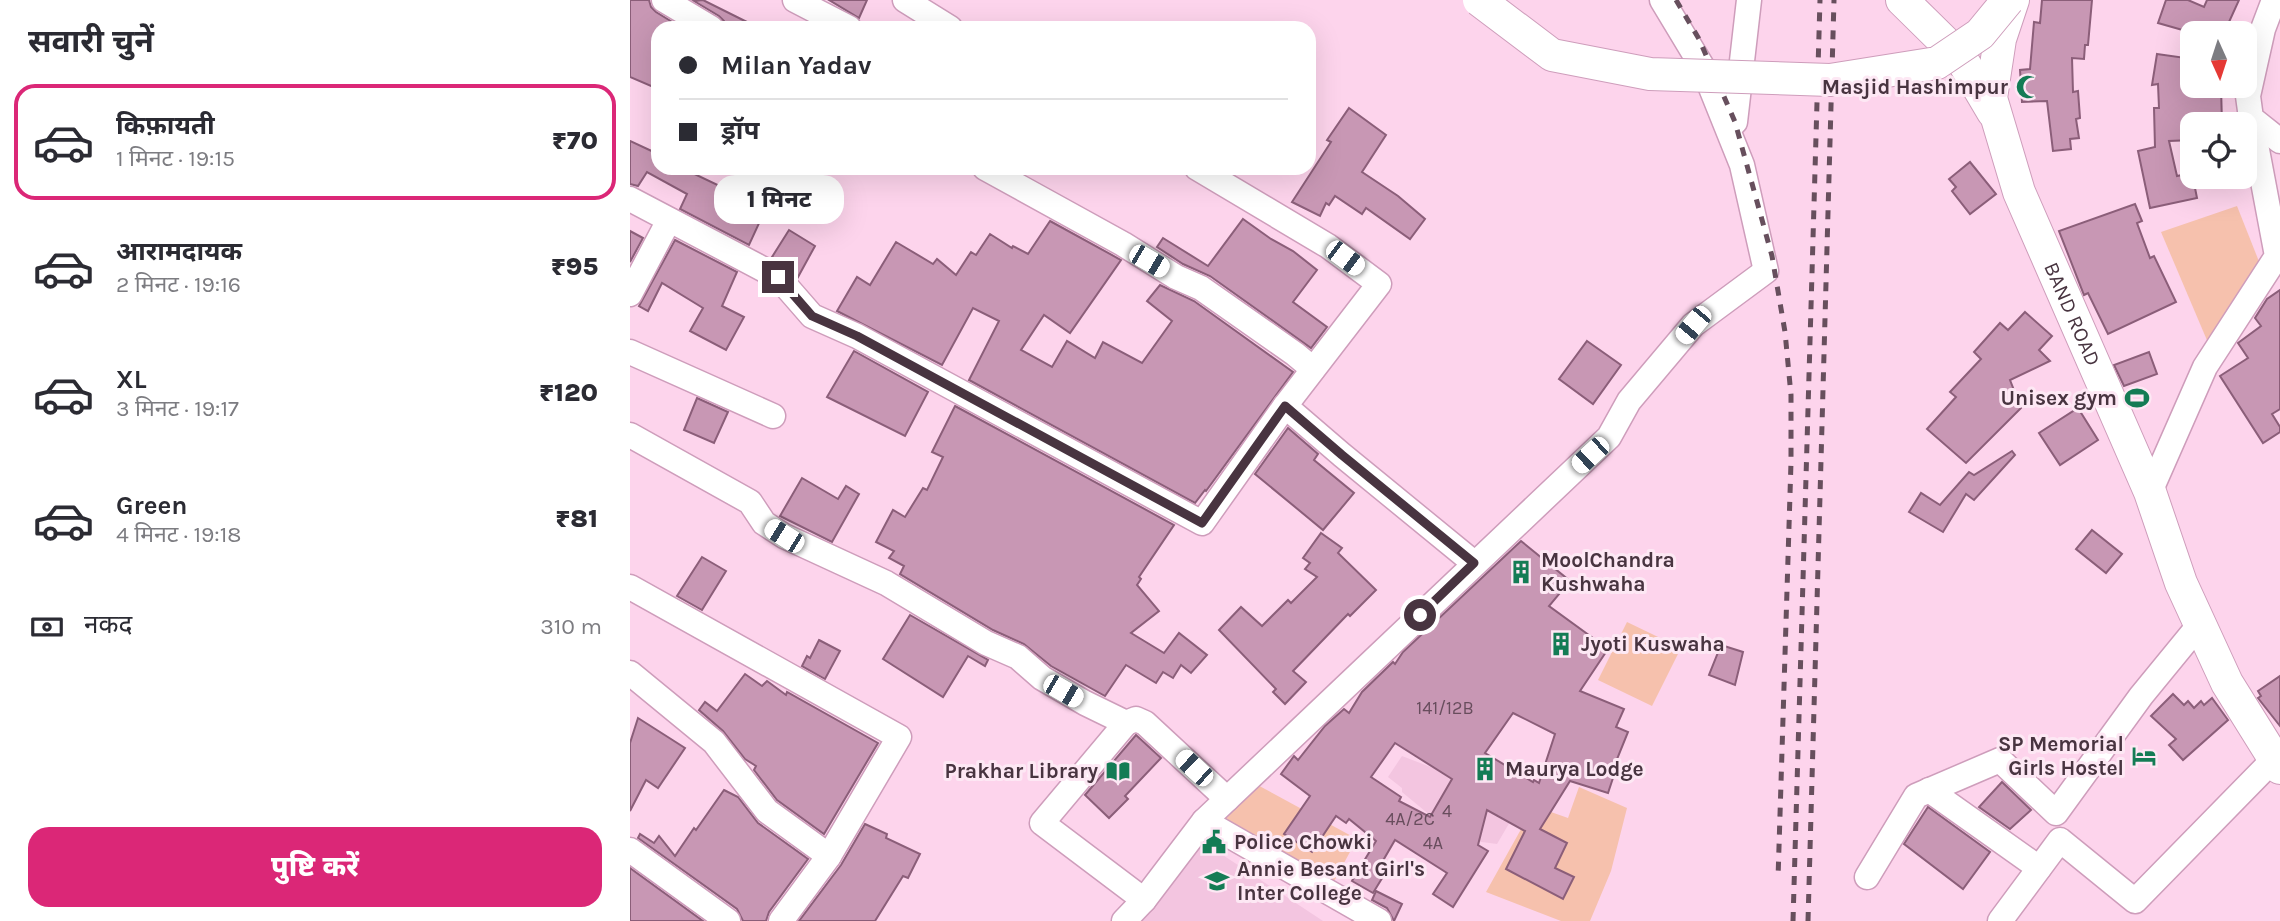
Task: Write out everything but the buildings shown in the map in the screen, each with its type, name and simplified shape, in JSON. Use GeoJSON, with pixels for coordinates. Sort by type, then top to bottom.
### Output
{"type":"FeatureCollection","features":[{"type":"Feature","properties":{"kind":"main road"},"geometry":{"type":"LineString","coordinates":[[1479,0],[1552,55],[1650,74],[1830,80],[1937,63],[1980,34],[2011,0]]}},
{"type":"Feature","properties":{"kind":"main road"},"geometry":{"type":"LineString","coordinates":[[1902,0],[1961,58],[1996,115]]}},
{"type":"Feature","properties":{"kind":"main road","name":"BAND ROAD"},"geometry":{"type":"LineString","coordinates":[[2011,0],[2000,38],[1991,98],[2020,192],[2150,492],[2181,583],[2227,683],[2277,764]]}},
{"type":"Feature","properties":{"kind":"street"},"geometry":{"type":"LineString","coordinates":[[664,0],[699,21]]}},
{"type":"Feature","properties":{"kind":"street"},"geometry":{"type":"LineString","coordinates":[[795,0],[836,21]]}},
{"type":"Feature","properties":{"kind":"street"},"geometry":{"type":"LineString","coordinates":[[905,0],[939,21]]}},
{"type":"Feature","properties":{"kind":"street"},"geometry":{"type":"LineString","coordinates":[[1124,921],[1144,900],[1204,821],[1609,437],[1629,401],[1693,325],[1766,271],[1742,165],[1703,68],[1662,0]]}},
{"type":"Feature","properties":{"kind":"street"},"geometry":{"type":"LineString","coordinates":[[1735,122],[1749,0]]}},
{"type":"Feature","properties":{"kind":"street"},"geometry":{"type":"LineString","coordinates":[[2250,112],[2248,96],[2263,29],[2274,0]]}},
{"type":"Feature","properties":{"kind":"street"},"geometry":{"type":"LineString","coordinates":[[2257,123],[2280,141]]}},
{"type":"Feature","properties":{"kind":"street"},"geometry":{"type":"LineString","coordinates":[[2150,492],[2205,367],[2279,256],[2257,148]]}},
{"type":"Feature","properties":{"kind":"street"},"geometry":{"type":"LineString","coordinates":[[998,175],[1201,289],[1313,369]]}},
{"type":"Feature","properties":{"kind":"street"},"geometry":{"type":"LineString","coordinates":[[630,199],[778,277],[812,316],[857,336],[1202,523],[1285,406],[1379,284],[1328,246],[1209,175]]}},
{"type":"Feature","properties":{"kind":"street"},"geometry":{"type":"LineString","coordinates":[[630,294],[669,220]]}},
{"type":"Feature","properties":{"kind":"street"},"geometry":{"type":"LineString","coordinates":[[630,352],[773,416]]}},
{"type":"Feature","properties":{"kind":"street"},"geometry":{"type":"LineString","coordinates":[[1285,406],[1474,563]]}},
{"type":"Feature","properties":{"kind":"street"},"geometry":{"type":"LineString","coordinates":[[630,435],[750,502],[764,523],[784,536],[886,583],[986,643],[1018,657],[1042,678],[1126,723]]}},
{"type":"Feature","properties":{"kind":"street"},"geometry":{"type":"LineString","coordinates":[[630,587],[899,737],[829,856],[781,921]]}},
{"type":"Feature","properties":{"kind":"street"},"geometry":{"type":"LineString","coordinates":[[1867,877],[1916,796],[2000,761],[2056,813],[2141,696],[2200,624]]}},
{"type":"Feature","properties":{"kind":"street"},"geometry":{"type":"LineString","coordinates":[[630,673],[714,743],[767,811],[829,856]]}},
{"type":"Feature","properties":{"kind":"street"},"geometry":{"type":"LineString","coordinates":[[1144,900],[1042,823],[1126,723],[1136,719],[1145,723],[1227,799]]}},
{"type":"Feature","properties":{"kind":"street"},"geometry":{"type":"LineString","coordinates":[[2000,921],[2060,840],[2135,901],[2277,764]]}},
{"type":"Feature","properties":{"kind":"street"},"geometry":{"type":"LineString","coordinates":[[1929,790],[2039,869]]}},
{"type":"Feature","properties":{"kind":"street"},"geometry":{"type":"LineString","coordinates":[[1204,821],[1379,921]]}},
{"type":"Feature","properties":{"kind":"street"},"geometry":{"type":"LineString","coordinates":[[630,850],[728,921]]}},
{"type":"Feature","properties":{"kind":"shaded area"},"geometry":{"type":"Polygon","coordinates":[[[2237,206],[2260,264],[2209,345],[2161,232],[2237,206]]]}},
{"type":"Feature","properties":{"kind":"shaded area"},"geometry":{"type":"Polygon","coordinates":[[[1627,622],[1681,648],[1652,706],[1598,680],[1627,622]]]}},
{"type":"Feature","properties":{"kind":"shaded area"},"geometry":{"type":"Polygon","coordinates":[[[1402,756],[1459,778],[1514,815],[1497,844],[1474,841],[1431,816],[1402,792],[1402,788],[1388,777],[1402,756]]]}},
{"type":"Feature","properties":{"kind":"shaded area"},"geometry":{"type":"Polygon","coordinates":[[[1252,782],[1357,839],[1331,887],[1213,822],[1252,782]]]}},
{"type":"Feature","properties":{"kind":"shaded area"},"geometry":{"type":"Polygon","coordinates":[[[1579,787],[1627,808],[1611,871],[1590,921],[1561,921],[1486,892],[1534,806],[1568,818],[1579,787]]]}},
{"type":"Feature","properties":{"kind":"shaded area","name":"Annie Besant Girl's Inter College"},"geometry":{"type":"Polygon","coordinates":[[[1203,842],[1323,921],[1141,921],[1203,842]]]}},
{"type":"Feature","properties":{"kind":"railway"},"geometry":{"type":"LineString","coordinates":[[1676,0],[1699,39],[1735,122],[1772,256],[1785,332],[1791,395],[1791,462],[1778,879]]}},
{"type":"Feature","properties":{"kind":"railway"},"geometry":{"type":"LineString","coordinates":[[1793,921],[1820,0]]}},
{"type":"Feature","properties":{"kind":"railway"},"geometry":{"type":"LineString","coordinates":[[1808,921],[1834,0]]}},
{"type":"Feature","properties":{"kind":"place","name":"Masjid Hashimpur"},"geometry":{"type":"Point","coordinates":[2028,87]}},
{"type":"Feature","properties":{"kind":"place","name":"Unisex gym"},"geometry":{"type":"Point","coordinates":[2137,398]}},
{"type":"Feature","properties":{"kind":"place","name":"MoolChandra Kushwaha"},"geometry":{"type":"Point","coordinates":[1521,572]}},
{"type":"Feature","properties":{"kind":"place","name":"Jyoti Kuswaha"},"geometry":{"type":"Point","coordinates":[1561,644]}},
{"type":"Feature","properties":{"kind":"place","name":"SP Memorial Girls Hostel"},"geometry":{"type":"Point","coordinates":[2144,756]}},
{"type":"Feature","properties":{"kind":"place","name":"Maurya Lodge"},"geometry":{"type":"Point","coordinates":[1485,769]}},
{"type":"Feature","properties":{"kind":"place","name":"Prakhar Library"},"geometry":{"type":"Point","coordinates":[1118,771]}},
{"type":"Feature","properties":{"kind":"place","name":"Police Chowki"},"geometry":{"type":"Point","coordinates":[1214,842]}},
{"type":"Feature","properties":{"kind":"place","name":"Annie Besant Girl's Inter College"},"geometry":{"type":"Point","coordinates":[1217,881]}},
{"type":"Feature","properties":{"kind":"route"},"geometry":{"type":"LineString","coordinates":[[778,277],[812,316],[857,336],[1202,523],[1285,406],[1474,563],[1420,615]]}}]}
